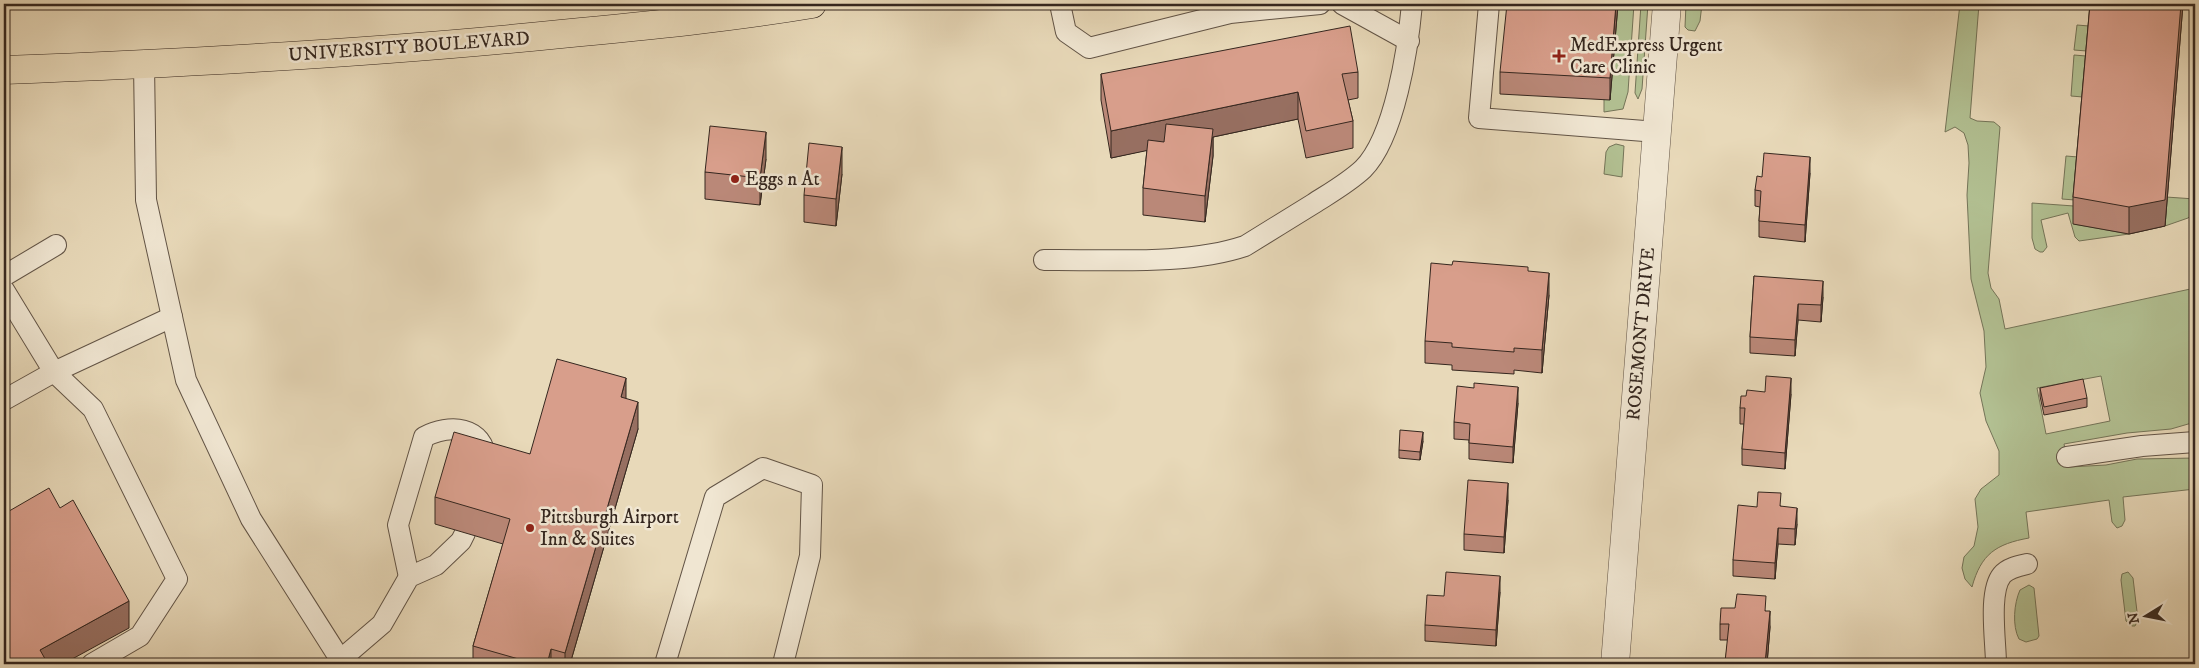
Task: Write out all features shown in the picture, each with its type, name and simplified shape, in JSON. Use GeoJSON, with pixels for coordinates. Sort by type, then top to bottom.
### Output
{"type":"FeatureCollection","features":[{"type":"Feature","properties":{"kind":"main road","name":"UNIVERSITY BOULEVARD"},"geometry":{"type":"LineString","coordinates":[[4,70],[338,54],[672,23],[812,4]]}},
{"type":"Feature","properties":{"kind":"street","name":"ROSEMONT DRIVE"},"geometry":{"type":"LineString","coordinates":[[1615,664],[1667,4]]}},
{"type":"Feature","properties":{"kind":"lane"},"geometry":{"type":"LineString","coordinates":[[1060,4],[1066,32],[1089,48],[1230,14],[1320,4]]}},
{"type":"Feature","properties":{"kind":"lane"},"geometry":{"type":"LineString","coordinates":[[1342,4],[1409,41]]}},
{"type":"Feature","properties":{"kind":"lane"},"geometry":{"type":"LineString","coordinates":[[1044,260],[1185,259],[1210,256],[1245,246],[1342,186],[1363,168],[1378,148],[1388,126],[1409,41],[1412,4]]}},
{"type":"Feature","properties":{"kind":"lane"},"geometry":{"type":"LineString","coordinates":[[1489,4],[1479,118],[1657,132]]}},
{"type":"Feature","properties":{"kind":"lane"},"geometry":{"type":"LineString","coordinates":[[144,64],[146,200],[186,380],[251,519],[341,662],[382,624],[409,577],[436,564],[461,541],[465,533]]}},
{"type":"Feature","properties":{"kind":"lane"},"geometry":{"type":"LineString","coordinates":[[4,276],[56,246]]}},
{"type":"Feature","properties":{"kind":"lane"},"geometry":{"type":"LineString","coordinates":[[4,290],[54,372],[93,409],[177,579],[140,636],[92,664]]}},
{"type":"Feature","properties":{"kind":"lane"},"geometry":{"type":"LineString","coordinates":[[4,400],[54,372],[172,317]]}},
{"type":"Feature","properties":{"kind":"lane"},"geometry":{"type":"LineString","coordinates":[[409,577],[398,525],[424,437],[437,430],[461,428],[478,440],[486,454],[486,468]]}},
{"type":"Feature","properties":{"kind":"lane"},"geometry":{"type":"LineString","coordinates":[[2067,457],[2142,446],[2195,442]]}},
{"type":"Feature","properties":{"kind":"lane"},"geometry":{"type":"LineString","coordinates":[[665,664],[715,497],[763,468],[812,485],[810,556],[783,664]]}},
{"type":"Feature","properties":{"kind":"lane"},"geometry":{"type":"LineString","coordinates":[[1996,664],[1996,586],[2002,574],[2027,564]]}},
{"type":"Feature","properties":{"kind":"green space"},"geometry":{"type":"Polygon","coordinates":[[[1618,4],[1634,4],[1628,92],[1623,109],[1604,112],[1604,99],[1618,4]]]}},
{"type":"Feature","properties":{"kind":"green space"},"geometry":{"type":"Polygon","coordinates":[[[1641,4],[1648,4],[1642,89],[1638,99],[1635,93],[1641,4]]]}},
{"type":"Feature","properties":{"kind":"green space"},"geometry":{"type":"Polygon","coordinates":[[[1686,4],[1702,4],[1700,21],[1695,31],[1688,30],[1685,27],[1686,4]]]}},
{"type":"Feature","properties":{"kind":"green space"},"geometry":{"type":"Polygon","coordinates":[[[1960,4],[1979,4],[1970,118],[1977,121],[1994,122],[2000,127],[1988,273],[1991,288],[1999,299],[2005,329],[2195,288],[2195,422],[2171,429],[2127,433],[2064,444],[2069,467],[2106,465],[2137,459],[2195,458],[2195,489],[2123,497],[2125,520],[2122,526],[2117,528],[2112,522],[2109,500],[2026,512],[2029,538],[2017,540],[1992,552],[1980,566],[1972,587],[1965,579],[1962,568],[1964,557],[1974,546],[1978,527],[1975,499],[1981,489],[1999,475],[1999,451],[1986,421],[1980,393],[1986,367],[1984,331],[1971,279],[1967,195],[1968,145],[1964,133],[1955,127],[1945,132],[1960,4]],[[2101,376],[2037,388],[2046,434],[2110,421],[2101,376]]]}},
{"type":"Feature","properties":{"kind":"green space"},"geometry":{"type":"Polygon","coordinates":[[[2077,25],[2089,26],[2087,51],[2074,50],[2077,25]]]}},
{"type":"Feature","properties":{"kind":"green space"},"geometry":{"type":"Polygon","coordinates":[[[2074,55],[2086,56],[2083,97],[2071,96],[2074,55]]]}},
{"type":"Feature","properties":{"kind":"green space"},"geometry":{"type":"Polygon","coordinates":[[[1616,144],[1624,146],[1622,177],[1604,174],[1606,152],[1609,147],[1616,144]]]}},
{"type":"Feature","properties":{"kind":"green space"},"geometry":{"type":"Polygon","coordinates":[[[2066,156],[2078,157],[2075,200],[2062,199],[2066,156]]]}},
{"type":"Feature","properties":{"kind":"green space"},"geometry":{"type":"Polygon","coordinates":[[[2166,197],[2195,199],[2195,212],[2188,218],[2165,226],[2166,197]]]}},
{"type":"Feature","properties":{"kind":"green space"},"geometry":{"type":"Polygon","coordinates":[[[2032,203],[2074,206],[2074,224],[2129,234],[2079,241],[2075,237],[2068,213],[2041,220],[2047,247],[2043,252],[2040,252],[2035,249],[2032,238],[2032,203]]]}},
{"type":"Feature","properties":{"kind":"green space"},"geometry":{"type":"Polygon","coordinates":[[[2128,572],[2133,578],[2138,620],[2135,626],[2126,621],[2121,580],[2122,574],[2128,572]]]}},
{"type":"Feature","properties":{"kind":"green space"},"geometry":{"type":"Polygon","coordinates":[[[2029,585],[2034,588],[2039,636],[2037,639],[2026,642],[2019,639],[2017,634],[2015,614],[2016,601],[2020,590],[2029,585]]]}},
{"type":"Feature","properties":{"kind":"building","name":"MedExpress Urgent Care Clinic"},"geometry":{"type":"Polygon","coordinates":[[[1507,4],[1616,4],[1610,78],[1500,72],[1507,4]]]}},
{"type":"Feature","properties":{"kind":"building"},"geometry":{"type":"Polygon","coordinates":[[[2090,4],[2181,4],[2165,200],[2129,207],[2073,197],[2090,4]]]}},
{"type":"Feature","properties":{"kind":"building"},"geometry":{"type":"Polygon","coordinates":[[[1350,26],[1358,72],[1342,74],[1353,121],[1306,131],[1298,92],[1111,131],[1101,74],[1350,26]]]}},
{"type":"Feature","properties":{"kind":"building"},"geometry":{"type":"Polygon","coordinates":[[[1166,124],[1213,129],[1205,196],[1143,188],[1148,140],[1164,142],[1166,124]]]}},
{"type":"Feature","properties":{"kind":"building"},"geometry":{"type":"Polygon","coordinates":[[[710,126],[766,132],[760,178],[705,172],[710,126]]]}},
{"type":"Feature","properties":{"kind":"building"},"geometry":{"type":"Polygon","coordinates":[[[809,143],[842,147],[836,199],[804,195],[809,143]]]}},
{"type":"Feature","properties":{"kind":"building"},"geometry":{"type":"Polygon","coordinates":[[[1764,153],[1810,157],[1805,225],[1759,221],[1761,191],[1755,190],[1757,176],[1762,177],[1764,153]]]}},
{"type":"Feature","properties":{"kind":"building"},"geometry":{"type":"Polygon","coordinates":[[[1453,261],[1528,267],[1528,271],[1549,273],[1542,350],[1514,348],[1514,352],[1452,347],[1452,343],[1425,341],[1431,263],[1452,265],[1453,261]]]}},
{"type":"Feature","properties":{"kind":"building"},"geometry":{"type":"Polygon","coordinates":[[[1754,276],[1823,281],[1821,305],[1798,304],[1795,340],[1750,337],[1754,276]]]}},
{"type":"Feature","properties":{"kind":"building","name":"Pittsburgh Airport Inn & Suites"},"geometry":{"type":"Polygon","coordinates":[[[557,359],[626,378],[621,397],[638,402],[565,653],[551,649],[547,664],[536,664],[473,646],[510,519],[435,497],[454,432],[530,454],[557,359]]]}},
{"type":"Feature","properties":{"kind":"building"},"geometry":{"type":"Polygon","coordinates":[[[1766,376],[1791,378],[1785,453],[1742,449],[1745,408],[1740,408],[1741,396],[1746,396],[1747,390],[1765,392],[1766,376]]]}},
{"type":"Feature","properties":{"kind":"building"},"geometry":{"type":"Polygon","coordinates":[[[2083,379],[2087,398],[2044,407],[2040,388],[2083,379]]]}},
{"type":"Feature","properties":{"kind":"building"},"geometry":{"type":"Polygon","coordinates":[[[1474,383],[1518,387],[1513,447],[1469,443],[1470,424],[1454,422],[1457,386],[1474,388],[1474,383]]]}},
{"type":"Feature","properties":{"kind":"building"},"geometry":{"type":"Polygon","coordinates":[[[1400,430],[1423,432],[1420,452],[1399,450],[1400,430]]]}},
{"type":"Feature","properties":{"kind":"building"},"geometry":{"type":"Polygon","coordinates":[[[1468,480],[1508,483],[1504,537],[1464,534],[1468,480]]]}},
{"type":"Feature","properties":{"kind":"building"},"geometry":{"type":"Polygon","coordinates":[[[49,488],[60,508],[73,500],[129,601],[40,650],[48,664],[4,664],[4,514],[49,488]]]}},
{"type":"Feature","properties":{"kind":"building"},"geometry":{"type":"Polygon","coordinates":[[[1758,492],[1781,493],[1780,506],[1797,508],[1795,529],[1778,528],[1775,563],[1733,560],[1738,505],[1757,507],[1758,492]]]}},
{"type":"Feature","properties":{"kind":"building"},"geometry":{"type":"Polygon","coordinates":[[[1446,572],[1500,576],[1496,630],[1425,625],[1427,595],[1444,596],[1446,572]]]}},
{"type":"Feature","properties":{"kind":"building"},"geometry":{"type":"Polygon","coordinates":[[[1737,594],[1766,596],[1765,611],[1770,611],[1765,664],[1725,662],[1729,624],[1720,624],[1721,608],[1735,608],[1737,594]]]}},
{"type":"Feature","properties":{"kind":"building"},"geometry":{"type":"Polygon","coordinates":[[[1452,662],[1476,664],[1452,664],[1452,662]]]}},
{"type":"Feature","properties":{"kind":"place","name":"MedExpress Urgent Care Clinic"},"geometry":{"type":"Point","coordinates":[1559,56]}},
{"type":"Feature","properties":{"kind":"place","name":"Eggs n At"},"geometry":{"type":"Point","coordinates":[735,179]}},
{"type":"Feature","properties":{"kind":"place","name":"Pittsburgh Airport Inn & Suites"},"geometry":{"type":"Point","coordinates":[530,528]}}]}
